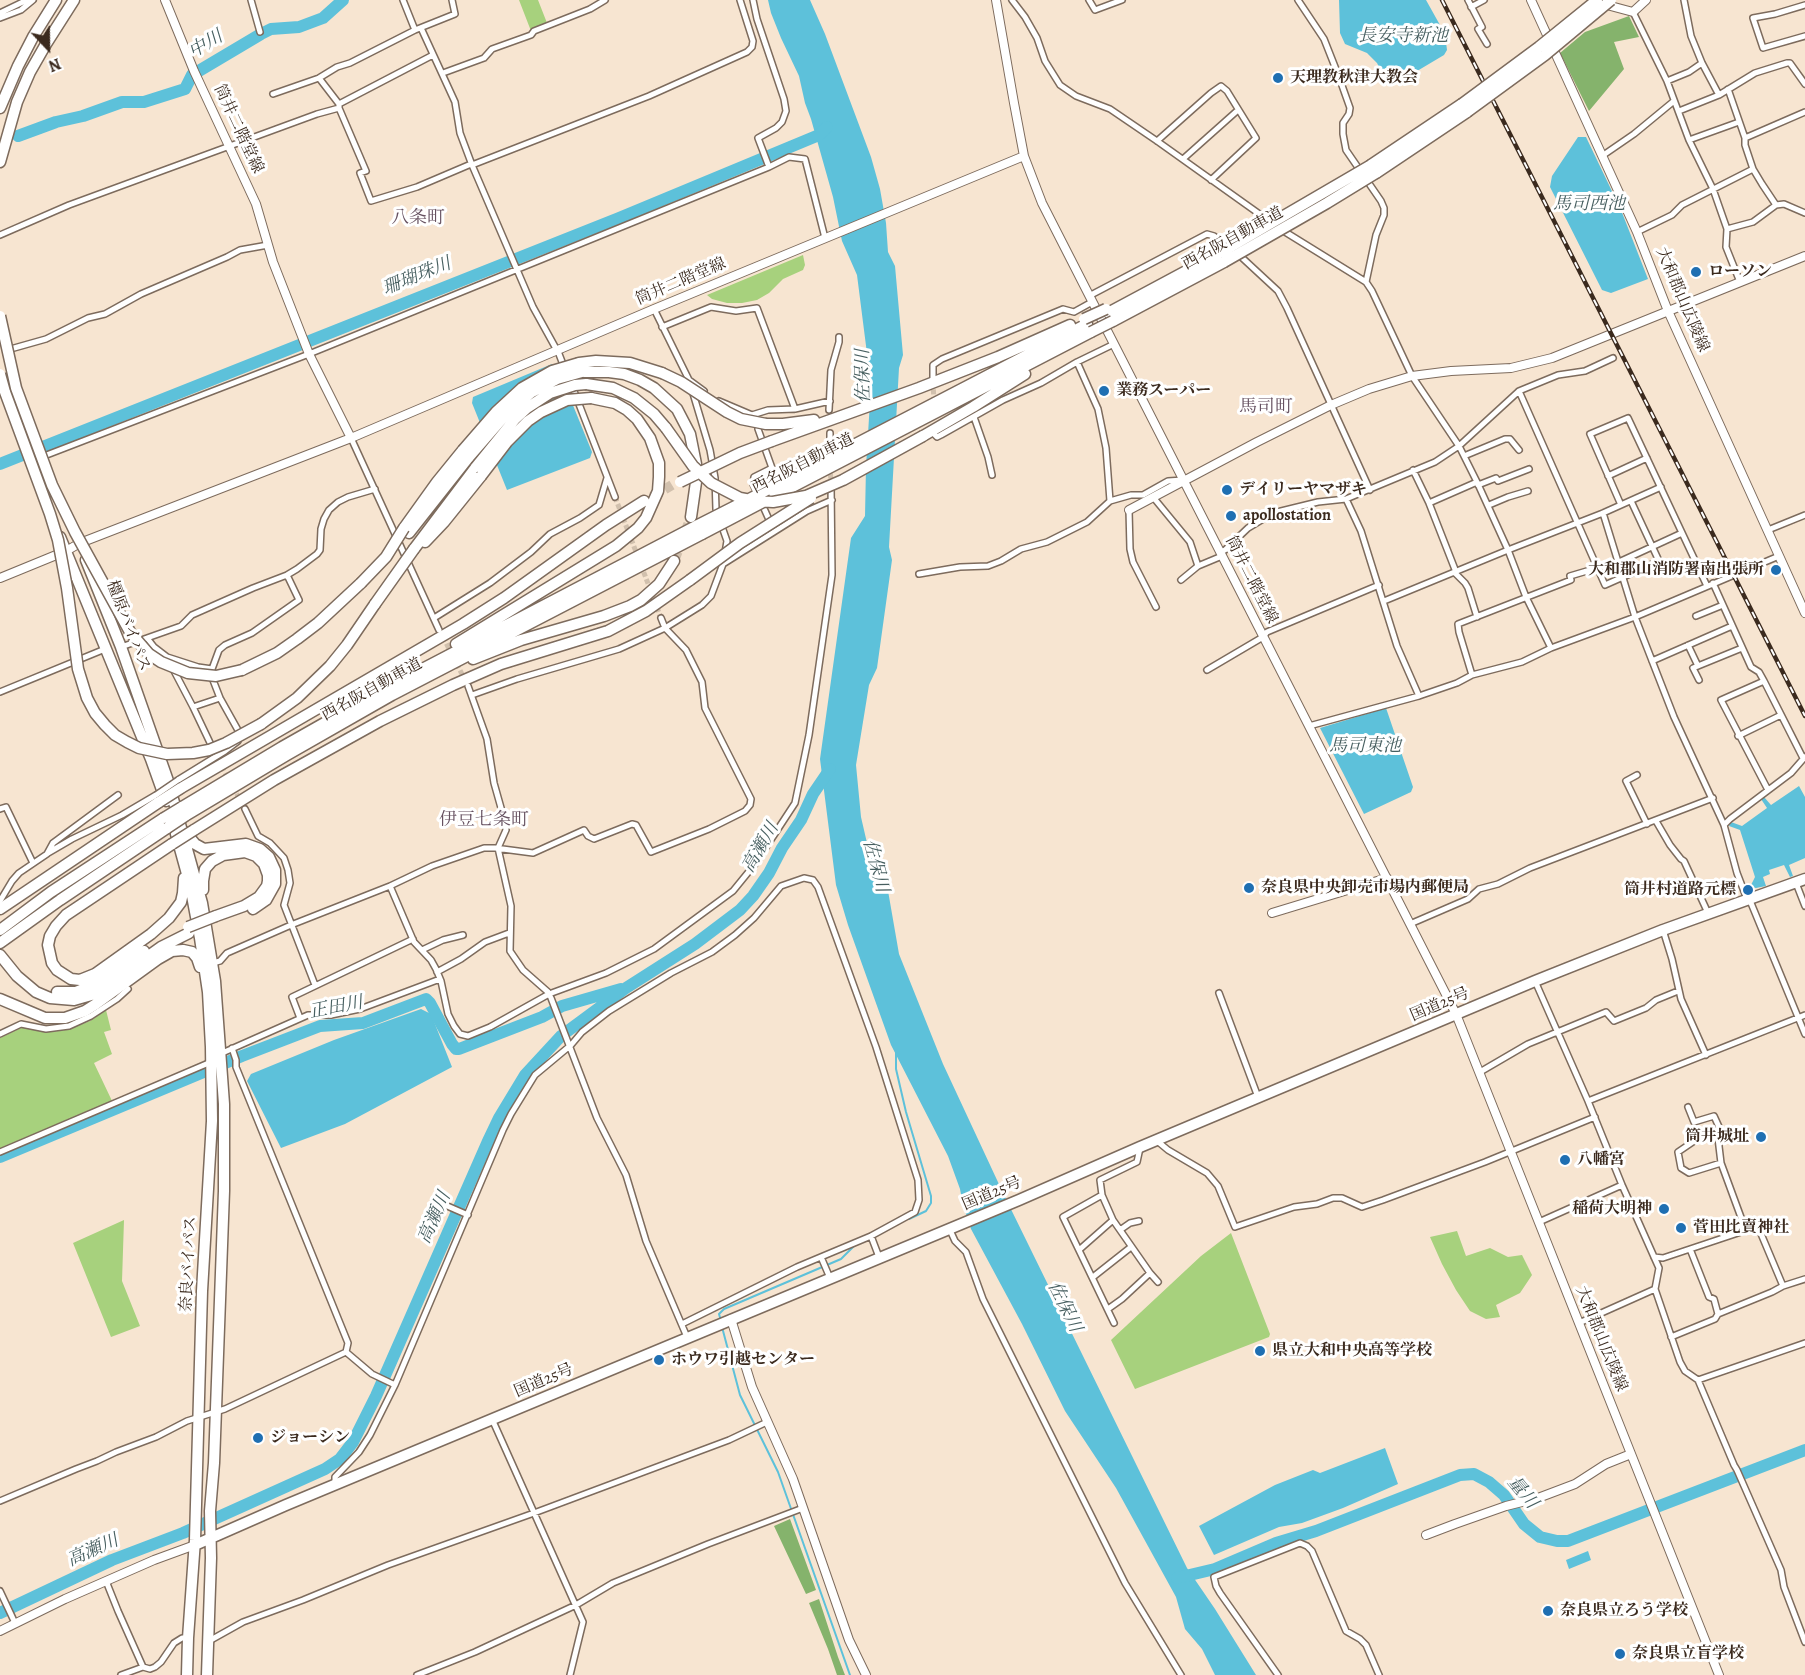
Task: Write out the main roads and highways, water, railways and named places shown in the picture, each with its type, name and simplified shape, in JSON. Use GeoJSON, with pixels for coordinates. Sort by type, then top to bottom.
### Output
{"type":"FeatureCollection","features":[{"type":"Feature","properties":{"kind":"highway"},"geometry":{"type":"LineString","coordinates":[[0,95],[22,46],[54,0]]}},
{"type":"Feature","properties":{"kind":"highway"},"geometry":{"type":"LineString","coordinates":[[0,108],[18,66],[54,0]]}},
{"type":"Feature","properties":{"kind":"highway"},"geometry":{"type":"LineString","coordinates":[[0,147],[12,106],[30,64],[73,0]]}},
{"type":"Feature","properties":{"kind":"highway"},"geometry":{"type":"LineString","coordinates":[[0,162],[18,102],[30,72],[73,0]]}},
{"type":"Feature","properties":{"kind":"highway","name":"西名阪自動車道"},"geometry":{"type":"LineString","coordinates":[[1465,108],[1596,0]]}},
{"type":"Feature","properties":{"kind":"highway","name":"西名阪自動車道"},"geometry":{"type":"LineString","coordinates":[[1109,314],[1222,257],[1374,169],[1545,55],[1611,0]]}},
{"type":"Feature","properties":{"kind":"highway","name":"西名阪自動車道"},"geometry":{"type":"LineString","coordinates":[[2,949],[5,931],[51,892],[103,856],[166,823],[272,753],[388,687],[697,525],[769,494],[921,415],[1088,327],[1193,268],[1222,257]]}},
{"type":"Feature","properties":{"kind":"highway"},"geometry":{"type":"LineString","coordinates":[[0,316],[16,388],[63,509],[122,618],[140,644],[161,662],[188,673],[216,676],[242,670],[277,653],[297,639],[361,584],[386,556],[466,454],[509,411],[532,392],[596,361],[630,363],[662,372],[741,419],[766,424],[801,422],[847,414]]}},
{"type":"Feature","properties":{"kind":"highway"},"geometry":{"type":"LineString","coordinates":[[676,484],[740,453],[998,357],[1088,327]]}},
{"type":"Feature","properties":{"kind":"highway"},"geometry":{"type":"LineString","coordinates":[[182,857],[184,880],[181,902],[144,965],[126,967],[80,980],[72,979],[57,970],[49,954],[50,936],[56,926],[72,911],[194,830],[283,775],[380,721],[453,685],[501,664],[608,631],[646,611],[767,525],[923,436],[1088,327]]}},
{"type":"Feature","properties":{"kind":"highway","name":"橿原バイパス"},"geometry":{"type":"LineString","coordinates":[[0,329],[44,455],[121,647],[158,750],[182,827],[209,940]]}},
{"type":"Feature","properties":{"kind":"highway"},"geometry":{"type":"LineString","coordinates":[[580,368],[624,374],[640,380],[654,388],[677,409],[690,434],[696,464],[697,525]]}},
{"type":"Feature","properties":{"kind":"highway"},"geometry":{"type":"LineString","coordinates":[[0,375],[50,514],[63,566],[81,684],[95,712],[115,735],[139,748],[153,752],[179,755],[209,750],[261,724],[297,698],[330,666],[402,565],[444,522],[515,419],[540,399],[557,390],[586,384],[613,388],[634,398],[654,414],[703,476],[720,489],[740,498],[774,502],[790,500],[806,496],[843,480]]}},
{"type":"Feature","properties":{"kind":"highway","name":"橿原バイパス"},"geometry":{"type":"LineString","coordinates":[[0,380],[29,459],[160,783],[182,857]]}},
{"type":"Feature","properties":{"kind":"highway"},"geometry":{"type":"LineString","coordinates":[[388,687],[616,546],[638,528],[646,518],[658,491],[660,477],[659,463],[650,438],[637,418],[615,404],[591,398],[567,400],[541,412],[517,431],[478,472]]}},
{"type":"Feature","properties":{"kind":"highway"},"geometry":{"type":"LineString","coordinates":[[0,909],[179,784],[463,624],[644,501]]}},
{"type":"Feature","properties":{"kind":"highway","name":"西名阪自動車道"},"geometry":{"type":"LineString","coordinates":[[184,811],[511,632],[697,525]]}},
{"type":"Feature","properties":{"kind":"highway"},"geometry":{"type":"LineString","coordinates":[[337,726],[438,675],[494,650],[630,606],[655,588],[674,561]]}},
{"type":"Feature","properties":{"kind":"highway"},"geometry":{"type":"LineString","coordinates":[[2,949],[28,978],[59,993],[68,993],[83,990],[126,967],[155,947],[189,930],[253,909],[266,900],[275,884],[275,870],[265,852],[253,845],[238,844],[210,849],[199,847],[182,827]]}},
{"type":"Feature","properties":{"kind":"highway"},"geometry":{"type":"LineString","coordinates":[[209,940],[203,886],[205,869],[212,861],[230,853],[245,852],[256,856],[264,864],[268,875],[264,892],[253,901],[216,920]]}},
{"type":"Feature","properties":{"kind":"highway","name":"奈良バイパス"},"geometry":{"type":"LineString","coordinates":[[182,857],[194,903],[208,992],[222,1049]]}},
{"type":"Feature","properties":{"kind":"highway","name":"国道25号"},"geometry":{"type":"LineString","coordinates":[[195,1543],[1019,1200],[1534,981],[1663,930],[1800,880]]}},
{"type":"Feature","properties":{"kind":"highway","name":"奈良バイパス"},"geometry":{"type":"LineString","coordinates":[[207,1675],[211,1558],[210,1514],[224,1191],[222,1049],[209,940]]}},
{"type":"Feature","properties":{"kind":"highway"},"geometry":{"type":"LineString","coordinates":[[126,967],[136,950],[155,947],[192,952],[197,958],[201,973],[205,1012],[222,1049]]}},
{"type":"Feature","properties":{"kind":"highway"},"geometry":{"type":"LineString","coordinates":[[0,999],[45,1017],[65,1018],[85,1011],[126,967],[155,947]]}},
{"type":"Feature","properties":{"kind":"highway","name":"奈良バイパス"},"geometry":{"type":"LineString","coordinates":[[187,1675],[195,1543],[202,1291],[212,1120],[211,1062],[222,1049]]}},
{"type":"Feature","properties":{"kind":"main road","name":"筒井二階堂線"},"geometry":{"type":"LineString","coordinates":[[165,0],[195,73],[256,204],[268,245],[308,353],[351,438]]}},
{"type":"Feature","properties":{"kind":"main road","name":"筒井二階堂線"},"geometry":{"type":"LineString","coordinates":[[996,0],[1024,156],[1042,203],[1456,1014]]}},
{"type":"Feature","properties":{"kind":"main road","name":"大和郡山広陵線"},"geometry":{"type":"LineString","coordinates":[[1531,0],[1637,232],[1668,310],[1805,613]]}},
{"type":"Feature","properties":{"kind":"main road"},"geometry":{"type":"LineString","coordinates":[[1591,0],[1633,12],[1646,0]]}},
{"type":"Feature","properties":{"kind":"main road","name":"筒井二階堂線"},"geometry":{"type":"LineString","coordinates":[[0,578],[80,543],[351,438],[654,309],[1024,156]]}},
{"type":"Feature","properties":{"kind":"main road"},"geometry":{"type":"LineString","coordinates":[[1129,510],[1331,405],[1369,389],[1412,375],[1511,368],[1552,358],[1805,256]]}},
{"type":"Feature","properties":{"kind":"main road"},"geometry":{"type":"LineString","coordinates":[[1272,913],[1387,878]]}},
{"type":"Feature","properties":{"kind":"main road","name":"大和郡山広陵線"},"geometry":{"type":"LineString","coordinates":[[1456,1014],[1719,1675]]}},
{"type":"Feature","properties":{"kind":"main road"},"geometry":{"type":"LineString","coordinates":[[725,1322],[793,1479],[849,1640],[866,1675]]}},
{"type":"Feature","properties":{"kind":"main road"},"geometry":{"type":"LineString","coordinates":[[1426,1535],[1575,1484],[1606,1464],[1631,1454]]}},
{"type":"Feature","properties":{"kind":"main road"},"geometry":{"type":"LineString","coordinates":[[0,1631],[14,1621],[195,1543]]}},
{"type":"Feature","properties":{"kind":"water","name":"佐保川"},"geometry":{"type":"Polygon","coordinates":[[[768,0],[810,0],[871,157],[880,189],[888,252],[895,266],[903,355],[899,368],[889,547],[892,560],[877,668],[869,685],[856,765],[861,817],[867,843],[883,862],[899,954],[943,1064],[1004,1195],[1187,1568],[1256,1675],[1215,1675],[1202,1649],[1185,1629],[1176,1597],[1116,1488],[1065,1411],[971,1229],[948,1156],[891,1045],[836,885],[820,759],[851,538],[865,516],[871,385],[857,275],[842,241],[833,197],[799,76],[781,38],[768,0]]]}},
{"type":"Feature","properties":{"kind":"water","name":"長安寺新池"},"geometry":{"type":"Polygon","coordinates":[[[1339,0],[1426,0],[1445,34],[1447,50],[1444,55],[1402,80],[1394,82],[1384,77],[1377,63],[1367,53],[1345,44],[1340,33],[1339,0]]]}},
{"type":"Feature","properties":{"kind":"water","name":"馬司西池"},"geometry":{"type":"Polygon","coordinates":[[[1578,137],[1586,137],[1621,210],[1648,279],[1611,293],[1602,290],[1550,187],[1552,176],[1578,137]]]}},
{"type":"Feature","properties":{"kind":"water"},"geometry":{"type":"Polygon","coordinates":[[[552,364],[557,366],[592,452],[590,458],[507,490],[472,403],[473,397],[552,364]]]}},
{"type":"Feature","properties":{"kind":"water","name":"馬司東池"},"geometry":{"type":"Polygon","coordinates":[[[1386,708],[1413,787],[1411,792],[1364,814],[1320,728],[1386,708]]]}},
{"type":"Feature","properties":{"kind":"water"},"geometry":{"type":"Polygon","coordinates":[[[1799,786],[1805,797],[1805,858],[1789,865],[1793,876],[1790,877],[1784,865],[1769,870],[1770,874],[1763,877],[1766,886],[1750,887],[1755,877],[1740,830],[1729,826],[1731,822],[1742,826],[1767,808],[1761,799],[1764,797],[1771,805],[1799,786]]]}},
{"type":"Feature","properties":{"kind":"water"},"geometry":{"type":"Polygon","coordinates":[[[421,1009],[431,1014],[452,1067],[345,1124],[281,1148],[247,1081],[251,1074],[334,1040],[421,1009]]]}},
{"type":"Feature","properties":{"kind":"water"},"geometry":{"type":"Polygon","coordinates":[[[1385,1448],[1398,1484],[1302,1523],[1279,1527],[1214,1555],[1199,1526],[1275,1485],[1313,1470],[1320,1473],[1385,1448]]]}},
{"type":"Feature","properties":{"kind":"water"},"geometry":{"type":"Polygon","coordinates":[[[1588,1551],[1591,1560],[1569,1569],[1566,1560],[1588,1551]]]}},
{"type":"Feature","properties":{"kind":"waterway","name":"中川"},"geometry":{"type":"LineString","coordinates":[[18,136],[122,102],[144,102],[185,89],[192,75],[261,34],[271,29],[299,27],[323,18],[343,0]]}},
{"type":"Feature","properties":{"kind":"waterway","name":"珊瑚珠川"},"geometry":{"type":"LineString","coordinates":[[0,464],[619,218],[819,135],[827,127]]}},
{"type":"Feature","properties":{"kind":"waterway","name":"高瀬川"},"geometry":{"type":"LineString","coordinates":[[0,1613],[112,1560],[183,1533],[325,1469],[340,1459],[353,1442],[376,1396],[489,1139],[525,1075],[561,1036],[626,988],[695,944],[740,910],[769,873],[801,820],[813,794],[830,769]]}},
{"type":"Feature","properties":{"kind":"waterway","name":"正田川"},"geometry":{"type":"LineString","coordinates":[[0,1157],[320,1026],[363,1023],[426,999],[452,1044],[459,1049],[542,1017],[562,1006],[621,989]]}},
{"type":"Feature","properties":{"kind":"waterway"},"geometry":{"type":"LineString","coordinates":[[896,1053],[896,1069],[906,1112],[931,1196],[931,1203],[926,1211],[909,1219]]}},
{"type":"Feature","properties":{"kind":"waterway"},"geometry":{"type":"LineString","coordinates":[[721,1321],[719,1314],[724,1309],[841,1259],[855,1245]]}},
{"type":"Feature","properties":{"kind":"waterway"},"geometry":{"type":"LineString","coordinates":[[722,1327],[740,1395],[778,1472],[850,1675]]}},
{"type":"Feature","properties":{"kind":"waterway","name":"量川"},"geometry":{"type":"LineString","coordinates":[[1177,1578],[1215,1569],[1276,1543],[1316,1531],[1460,1475],[1474,1474],[1489,1482],[1504,1495],[1524,1524],[1540,1537],[1568,1541],[1805,1450]]}},
{"type":"Feature","properties":{"kind":"tunnel"},"geometry":{"type":"LineString","coordinates":[[933,382],[934,403]]}},
{"type":"Feature","properties":{"kind":"tunnel"},"geometry":{"type":"LineString","coordinates":[[830,466],[831,482]]}},
{"type":"Feature","properties":{"kind":"tunnel"},"geometry":{"type":"LineString","coordinates":[[652,497],[672,485]]}},
{"type":"Feature","properties":{"kind":"tunnel"},"geometry":{"type":"LineString","coordinates":[[615,497],[638,557]]}},
{"type":"Feature","properties":{"kind":"tunnel"},"geometry":{"type":"LineString","coordinates":[[674,561],[691,517]]}},
{"type":"Feature","properties":{"kind":"tunnel"},"geometry":{"type":"LineString","coordinates":[[641,565],[661,618]]}},
{"type":"Feature","properties":{"kind":"tunnel"},"geometry":{"type":"LineString","coordinates":[[443,637],[466,682]]}},
{"type":"Feature","properties":{"kind":"tunnel"},"geometry":{"type":"LineString","coordinates":[[215,753],[228,779]]}},
{"type":"Feature","properties":{"kind":"tunnel"},"geometry":{"type":"LineString","coordinates":[[233,787],[245,809]]}},
{"type":"Feature","properties":{"kind":"railway"},"geometry":{"type":"LineString","coordinates":[[1442,0],[1805,716]]}},
{"type":"Feature","properties":{"kind":"place","name":"天理教秋津大教会"},"geometry":{"type":"Point","coordinates":[1278,78]}},
{"type":"Feature","properties":{"kind":"place","name":"ローソン"},"geometry":{"type":"Point","coordinates":[1696,272]}},
{"type":"Feature","properties":{"kind":"place","name":"業務スーパー"},"geometry":{"type":"Point","coordinates":[1104,391]}},
{"type":"Feature","properties":{"kind":"place","name":"デイリーヤマザキ"},"geometry":{"type":"Point","coordinates":[1227,490]}},
{"type":"Feature","properties":{"kind":"place","name":"apollostation"},"geometry":{"type":"Point","coordinates":[1231,516]}},
{"type":"Feature","properties":{"kind":"place","name":"大和郡山消防署南出張所"},"geometry":{"type":"Point","coordinates":[1776,570]}},
{"type":"Feature","properties":{"kind":"place","name":"奈良県中央卸売市場内郵便局"},"geometry":{"type":"Point","coordinates":[1249,888]}},
{"type":"Feature","properties":{"kind":"place","name":"筒井村道路元標"},"geometry":{"type":"Point","coordinates":[1748,890]}},
{"type":"Feature","properties":{"kind":"place","name":"筒井城址"},"geometry":{"type":"Point","coordinates":[1761,1137]}},
{"type":"Feature","properties":{"kind":"place","name":"八幡宮"},"geometry":{"type":"Point","coordinates":[1565,1160]}},
{"type":"Feature","properties":{"kind":"place","name":"稲荷大明神"},"geometry":{"type":"Point","coordinates":[1664,1209]}},
{"type":"Feature","properties":{"kind":"place","name":"菅田比賣神社"},"geometry":{"type":"Point","coordinates":[1681,1228]}},
{"type":"Feature","properties":{"kind":"place","name":"県立大和中央高等学校"},"geometry":{"type":"Point","coordinates":[1260,1351]}},
{"type":"Feature","properties":{"kind":"place","name":"ホウワ引越センター"},"geometry":{"type":"Point","coordinates":[659,1360]}},
{"type":"Feature","properties":{"kind":"place","name":"ジョーシン"},"geometry":{"type":"Point","coordinates":[258,1438]}},
{"type":"Feature","properties":{"kind":"place","name":"奈良県立ろう学校"},"geometry":{"type":"Point","coordinates":[1548,1611]}},
{"type":"Feature","properties":{"kind":"place","name":"奈良県立盲学校"},"geometry":{"type":"Point","coordinates":[1620,1654]}},
{"type":"Feature","properties":{"kind":"district","name":"八条町"},"geometry":{"type":"Point","coordinates":[418,219]}},
{"type":"Feature","properties":{"kind":"district","name":"馬司町"},"geometry":{"type":"Point","coordinates":[1266,408]}},
{"type":"Feature","properties":{"kind":"district","name":"伊豆七条町"},"geometry":{"type":"Point","coordinates":[484,821]}}]}
